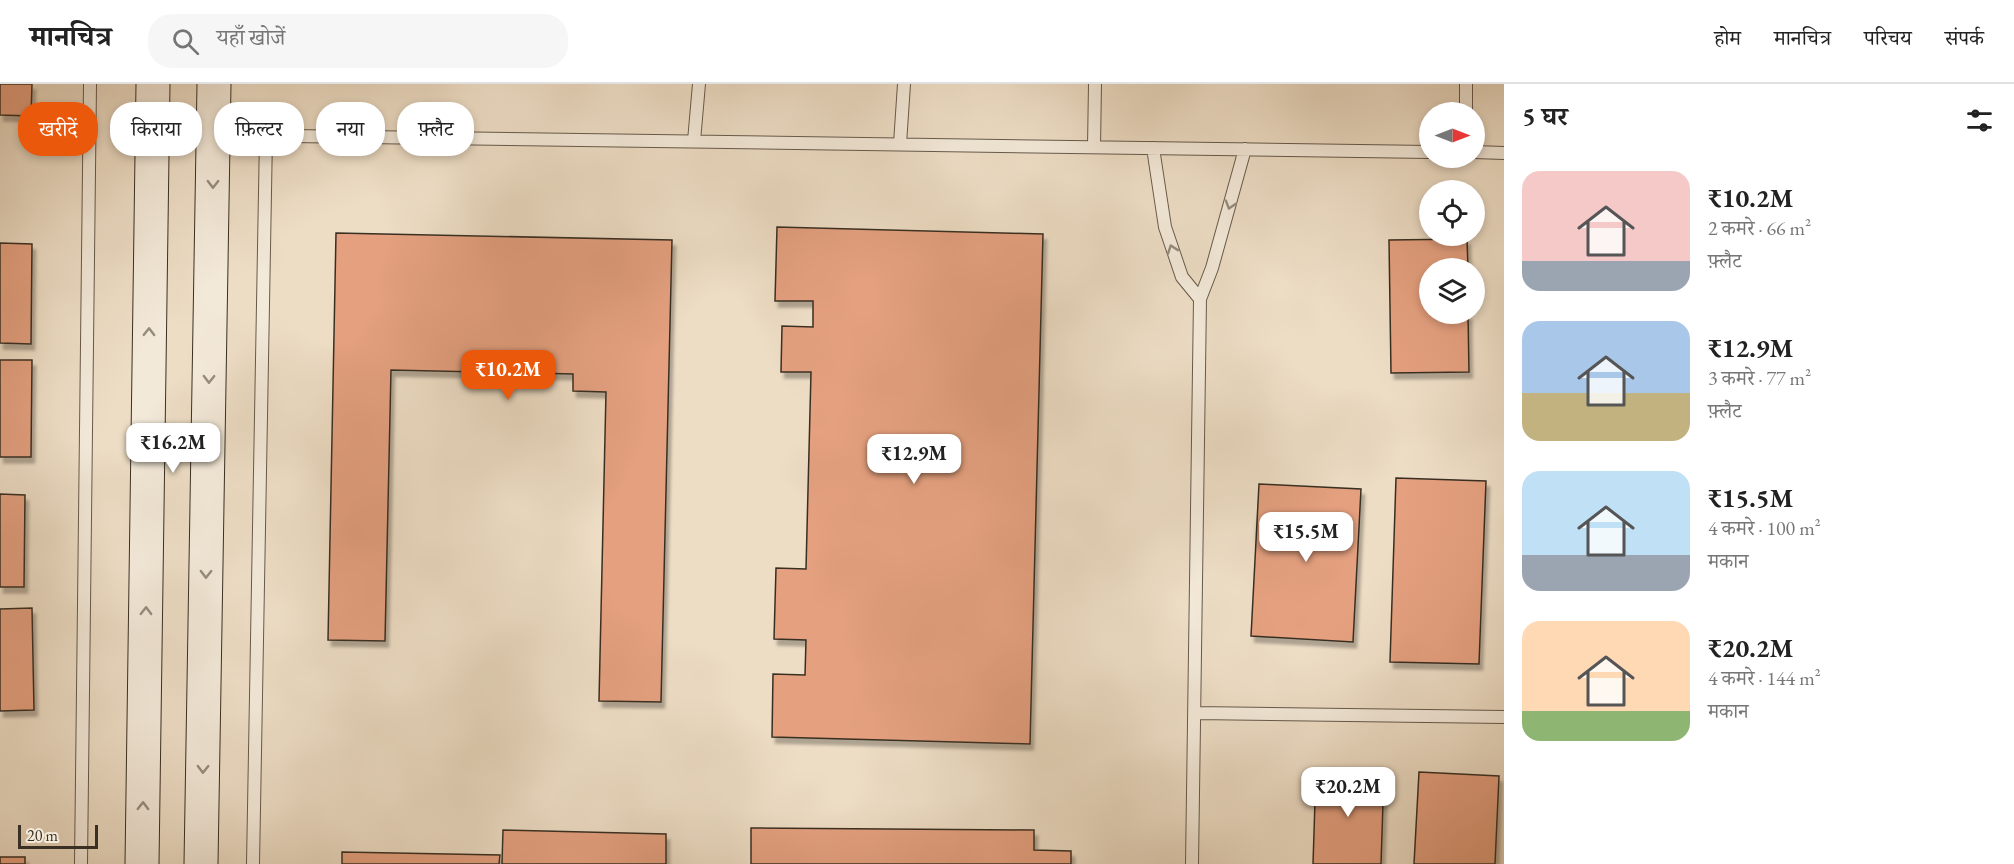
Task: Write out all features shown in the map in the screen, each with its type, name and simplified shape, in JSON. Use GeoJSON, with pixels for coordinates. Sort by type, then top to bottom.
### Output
{"type":"FeatureCollection","features":[{"type":"Feature","properties":{"kind":"street"},"geometry":{"type":"LineString","coordinates":[[153,84],[153,102]]}},
{"type":"Feature","properties":{"kind":"street"},"geometry":{"type":"LineString","coordinates":[[214,84],[214,102]]}},
{"type":"Feature","properties":{"kind":"street"},"geometry":{"type":"LineString","coordinates":[[201,864],[214,135]]}},
{"type":"Feature","properties":{"kind":"street"},"geometry":{"type":"LineString","coordinates":[[142,864],[152,156]]}},
{"type":"Feature","properties":{"kind":"lane"},"geometry":{"type":"LineString","coordinates":[[81,864],[90,84]]}},
{"type":"Feature","properties":{"kind":"lane"},"geometry":{"type":"LineString","coordinates":[[694,141],[699,84]]}},
{"type":"Feature","properties":{"kind":"lane"},"geometry":{"type":"LineString","coordinates":[[900,144],[903,84]]}},
{"type":"Feature","properties":{"kind":"lane"},"geometry":{"type":"LineString","coordinates":[[1095,84],[1095,147]]}},
{"type":"Feature","properties":{"kind":"lane"},"geometry":{"type":"LineString","coordinates":[[1466,84],[1466,102]]}},
{"type":"Feature","properties":{"kind":"lane"},"geometry":{"type":"LineString","coordinates":[[202,135],[214,135]]}},
{"type":"Feature","properties":{"kind":"lane"},"geometry":{"type":"LineString","coordinates":[[304,136],[1419,152]]}},
{"type":"Feature","properties":{"kind":"lane"},"geometry":{"type":"LineString","coordinates":[[1154,148],[1165,227],[1182,277],[1200,299]]}},
{"type":"Feature","properties":{"kind":"lane"},"geometry":{"type":"LineString","coordinates":[[1192,864],[1200,299],[1212,268],[1245,149]]}},
{"type":"Feature","properties":{"kind":"lane"},"geometry":{"type":"LineString","coordinates":[[1485,152],[1504,153]]}},
{"type":"Feature","properties":{"kind":"lane"},"geometry":{"type":"LineString","coordinates":[[253,864],[266,156]]}},
{"type":"Feature","properties":{"kind":"lane"},"geometry":{"type":"LineString","coordinates":[[1195,713],[1504,717]]}},
{"type":"Feature","properties":{"kind":"building"},"geometry":{"type":"Polygon","coordinates":[[[0,84],[32,84],[31,102],[18,102],[18,116],[0,115],[0,84]]]}},
{"type":"Feature","properties":{"kind":"building"},"geometry":{"type":"Polygon","coordinates":[[[777,227],[1043,234],[1030,744],[772,737],[773,674],[805,675],[806,640],[774,639],[776,568],[806,569],[811,372],[781,372],[782,326],[813,327],[813,301],[775,301],[777,227]]]}},
{"type":"Feature","properties":{"kind":"building"},"geometry":{"type":"Polygon","coordinates":[[[336,233],[672,240],[661,702],[599,701],[606,392],[573,391],[573,374],[391,370],[385,641],[328,640],[336,233]]]}},
{"type":"Feature","properties":{"kind":"building"},"geometry":{"type":"Polygon","coordinates":[[[1389,240],[1419,240],[1419,246],[1467,246],[1468,258],[1419,258],[1419,324],[1468,324],[1469,372],[1391,373],[1389,240]]]}},
{"type":"Feature","properties":{"kind":"building"},"geometry":{"type":"Polygon","coordinates":[[[0,243],[32,244],[31,344],[0,343],[0,243]]]}},
{"type":"Feature","properties":{"kind":"building"},"geometry":{"type":"Polygon","coordinates":[[[0,360],[32,360],[31,457],[0,457],[0,360]]]}},
{"type":"Feature","properties":{"kind":"building"},"geometry":{"type":"Polygon","coordinates":[[[1396,478],[1486,481],[1479,664],[1390,662],[1396,478]]]}},
{"type":"Feature","properties":{"kind":"building"},"geometry":{"type":"Polygon","coordinates":[[[1259,484],[1361,489],[1353,642],[1251,636],[1259,484]]]}},
{"type":"Feature","properties":{"kind":"building"},"geometry":{"type":"Polygon","coordinates":[[[0,494],[25,495],[24,587],[0,587],[0,494]]]}},
{"type":"Feature","properties":{"kind":"building"},"geometry":{"type":"Polygon","coordinates":[[[32,608],[34,710],[0,711],[0,609],[32,608]]]}},
{"type":"Feature","properties":{"kind":"building"},"geometry":{"type":"Polygon","coordinates":[[[1316,770],[1384,773],[1381,864],[1313,864],[1316,770]]]}},
{"type":"Feature","properties":{"kind":"building"},"geometry":{"type":"Polygon","coordinates":[[[1419,772],[1499,776],[1495,864],[1414,864],[1419,772]]]}},
{"type":"Feature","properties":{"kind":"building"},"geometry":{"type":"Polygon","coordinates":[[[751,828],[1034,830],[1034,850],[1071,851],[1071,864],[751,864],[751,828]]]}},
{"type":"Feature","properties":{"kind":"building"},"geometry":{"type":"Polygon","coordinates":[[[503,830],[666,834],[666,864],[502,864],[503,830]]]}},
{"type":"Feature","properties":{"kind":"building"},"geometry":{"type":"Polygon","coordinates":[[[342,852],[500,855],[499,864],[342,864],[342,852]]]}},
{"type":"Feature","properties":{"kind":"building"},"geometry":{"type":"Polygon","coordinates":[[[0,857],[25,857],[25,864],[0,864],[0,857]]]}}]}
